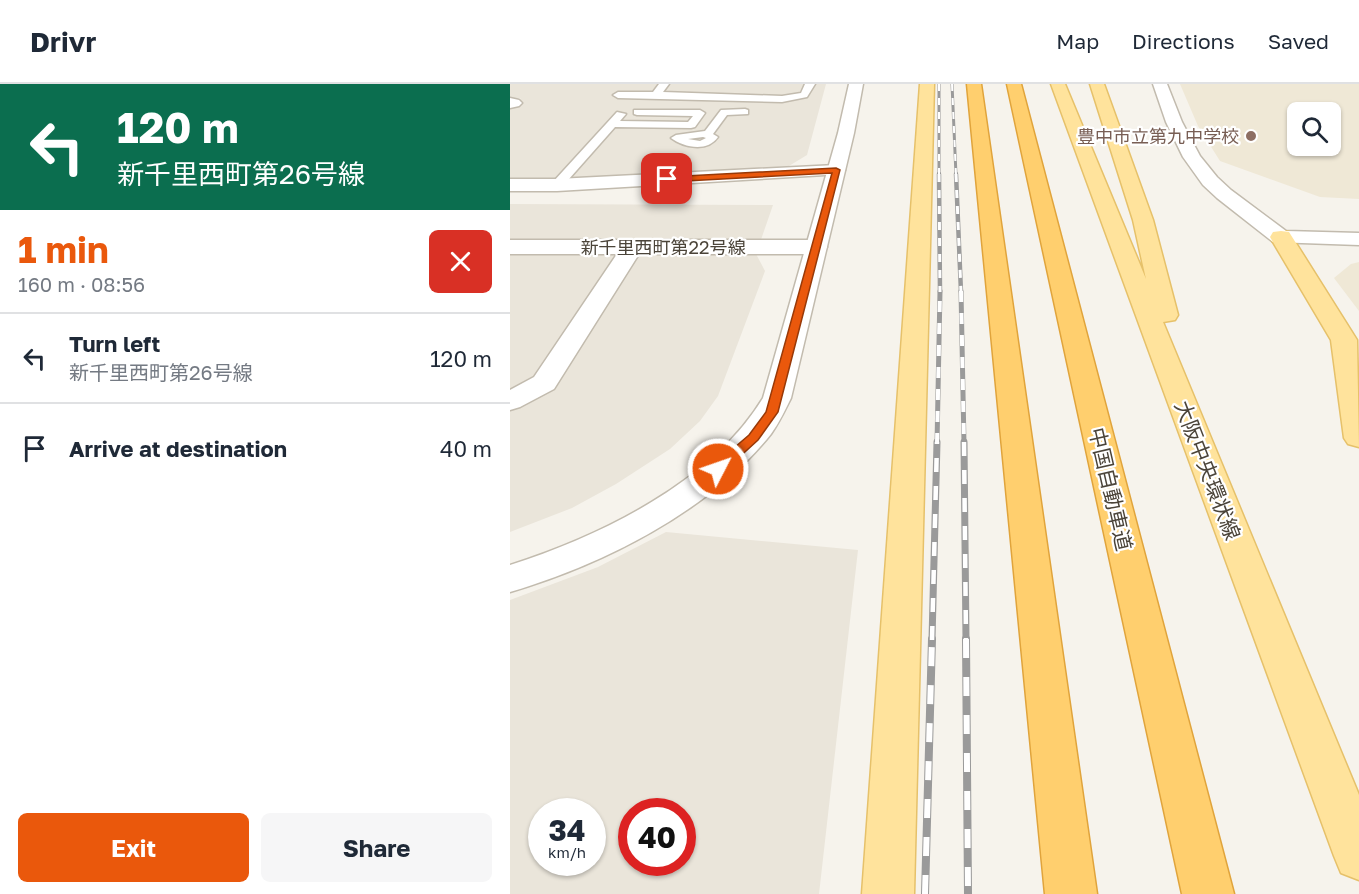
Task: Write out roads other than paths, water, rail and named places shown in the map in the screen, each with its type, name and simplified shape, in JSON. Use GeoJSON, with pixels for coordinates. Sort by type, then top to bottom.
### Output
{"type":"FeatureCollection","features":[{"type":"Feature","properties":{"kind":"highway"},"geometry":{"type":"LineString","coordinates":[[974,84],[1071,894]]}},
{"type":"Feature","properties":{"kind":"highway","name":"中国自動車道"},"geometry":{"type":"LineString","coordinates":[[1014,84],[1208,894]]}},
{"type":"Feature","properties":{"kind":"main road"},"geometry":{"type":"LineString","coordinates":[[888,894],[927,84]]}},
{"type":"Feature","properties":{"kind":"main road","name":"大阪中央環状線"},"geometry":{"type":"LineString","coordinates":[[1058,84],[1359,856]]}},
{"type":"Feature","properties":{"kind":"main road"},"geometry":{"type":"LineString","coordinates":[[1097,84],[1143,220],[1198,445]]}},
{"type":"Feature","properties":{"kind":"main road"},"geometry":{"type":"LineString","coordinates":[[1281,237],[1344,340],[1359,438]]}},
{"type":"Feature","properties":{"kind":"street"},"geometry":{"type":"LineString","coordinates":[[510,579],[557,563],[623,532],[658,512],[706,478],[753,437],[772,412],[836,170],[856,84]]}},
{"type":"Feature","properties":{"kind":"street"},"geometry":{"type":"LineString","coordinates":[[1160,84],[1173,122],[1204,175],[1216,188],[1281,237],[1359,239]]}},
{"type":"Feature","properties":{"kind":"street"},"geometry":{"type":"LineString","coordinates":[[510,185],[557,185],[836,170]]}},
{"type":"Feature","properties":{"kind":"street","name":"新千里西町第22号線"},"geometry":{"type":"LineString","coordinates":[[510,247],[816,247]]}},
{"type":"Feature","properties":{"kind":"street"},"geometry":{"type":"LineString","coordinates":[[510,401],[544,383],[632,247]]}},
{"type":"Feature","properties":{"kind":"lane"},"geometry":{"type":"LineString","coordinates":[[656,95],[664,84]]}},
{"type":"Feature","properties":{"kind":"lane"},"geometry":{"type":"LineString","coordinates":[[618,95],[791,98],[805,94],[810,84]]}},
{"type":"Feature","properties":{"kind":"lane"},"geometry":{"type":"LineString","coordinates":[[557,185],[633,101]]}},
{"type":"Feature","properties":{"kind":"lane"},"geometry":{"type":"LineString","coordinates":[[612,124],[691,125],[700,112],[637,112]]}},
{"type":"Feature","properties":{"kind":"lane"},"geometry":{"type":"LineString","coordinates":[[660,138],[684,138],[691,135],[708,134],[724,112],[745,112]]}},
{"type":"Feature","properties":{"kind":"lane"},"geometry":{"type":"LineString","coordinates":[[600,137],[612,137]]}},
{"type":"Feature","properties":{"kind":"railway"},"geometry":{"type":"LineString","coordinates":[[939,84],[939,174]]}},
{"type":"Feature","properties":{"kind":"railway"},"geometry":{"type":"LineString","coordinates":[[952,84],[956,175]]}},
{"type":"Feature","properties":{"kind":"railway"},"geometry":{"type":"LineString","coordinates":[[939,174],[940,291]]}},
{"type":"Feature","properties":{"kind":"railway"},"geometry":{"type":"LineString","coordinates":[[956,174],[961,292]]}},
{"type":"Feature","properties":{"kind":"railway"},"geometry":{"type":"LineString","coordinates":[[937,444],[940,291]]}},
{"type":"Feature","properties":{"kind":"railway"},"geometry":{"type":"LineString","coordinates":[[961,291],[964,444]]}},
{"type":"Feature","properties":{"kind":"railway"},"geometry":{"type":"LineString","coordinates":[[932,640],[937,442]]}},
{"type":"Feature","properties":{"kind":"railway"},"geometry":{"type":"LineString","coordinates":[[964,442],[966,640]]}},
{"type":"Feature","properties":{"kind":"railway"},"geometry":{"type":"LineString","coordinates":[[925,894],[932,639]]}},
{"type":"Feature","properties":{"kind":"railway"},"geometry":{"type":"LineString","coordinates":[[966,639],[968,894]]}},
{"type":"Feature","properties":{"kind":"place","name":"豊中市立第九中学校"},"geometry":{"type":"Point","coordinates":[1251,136]}}]}
